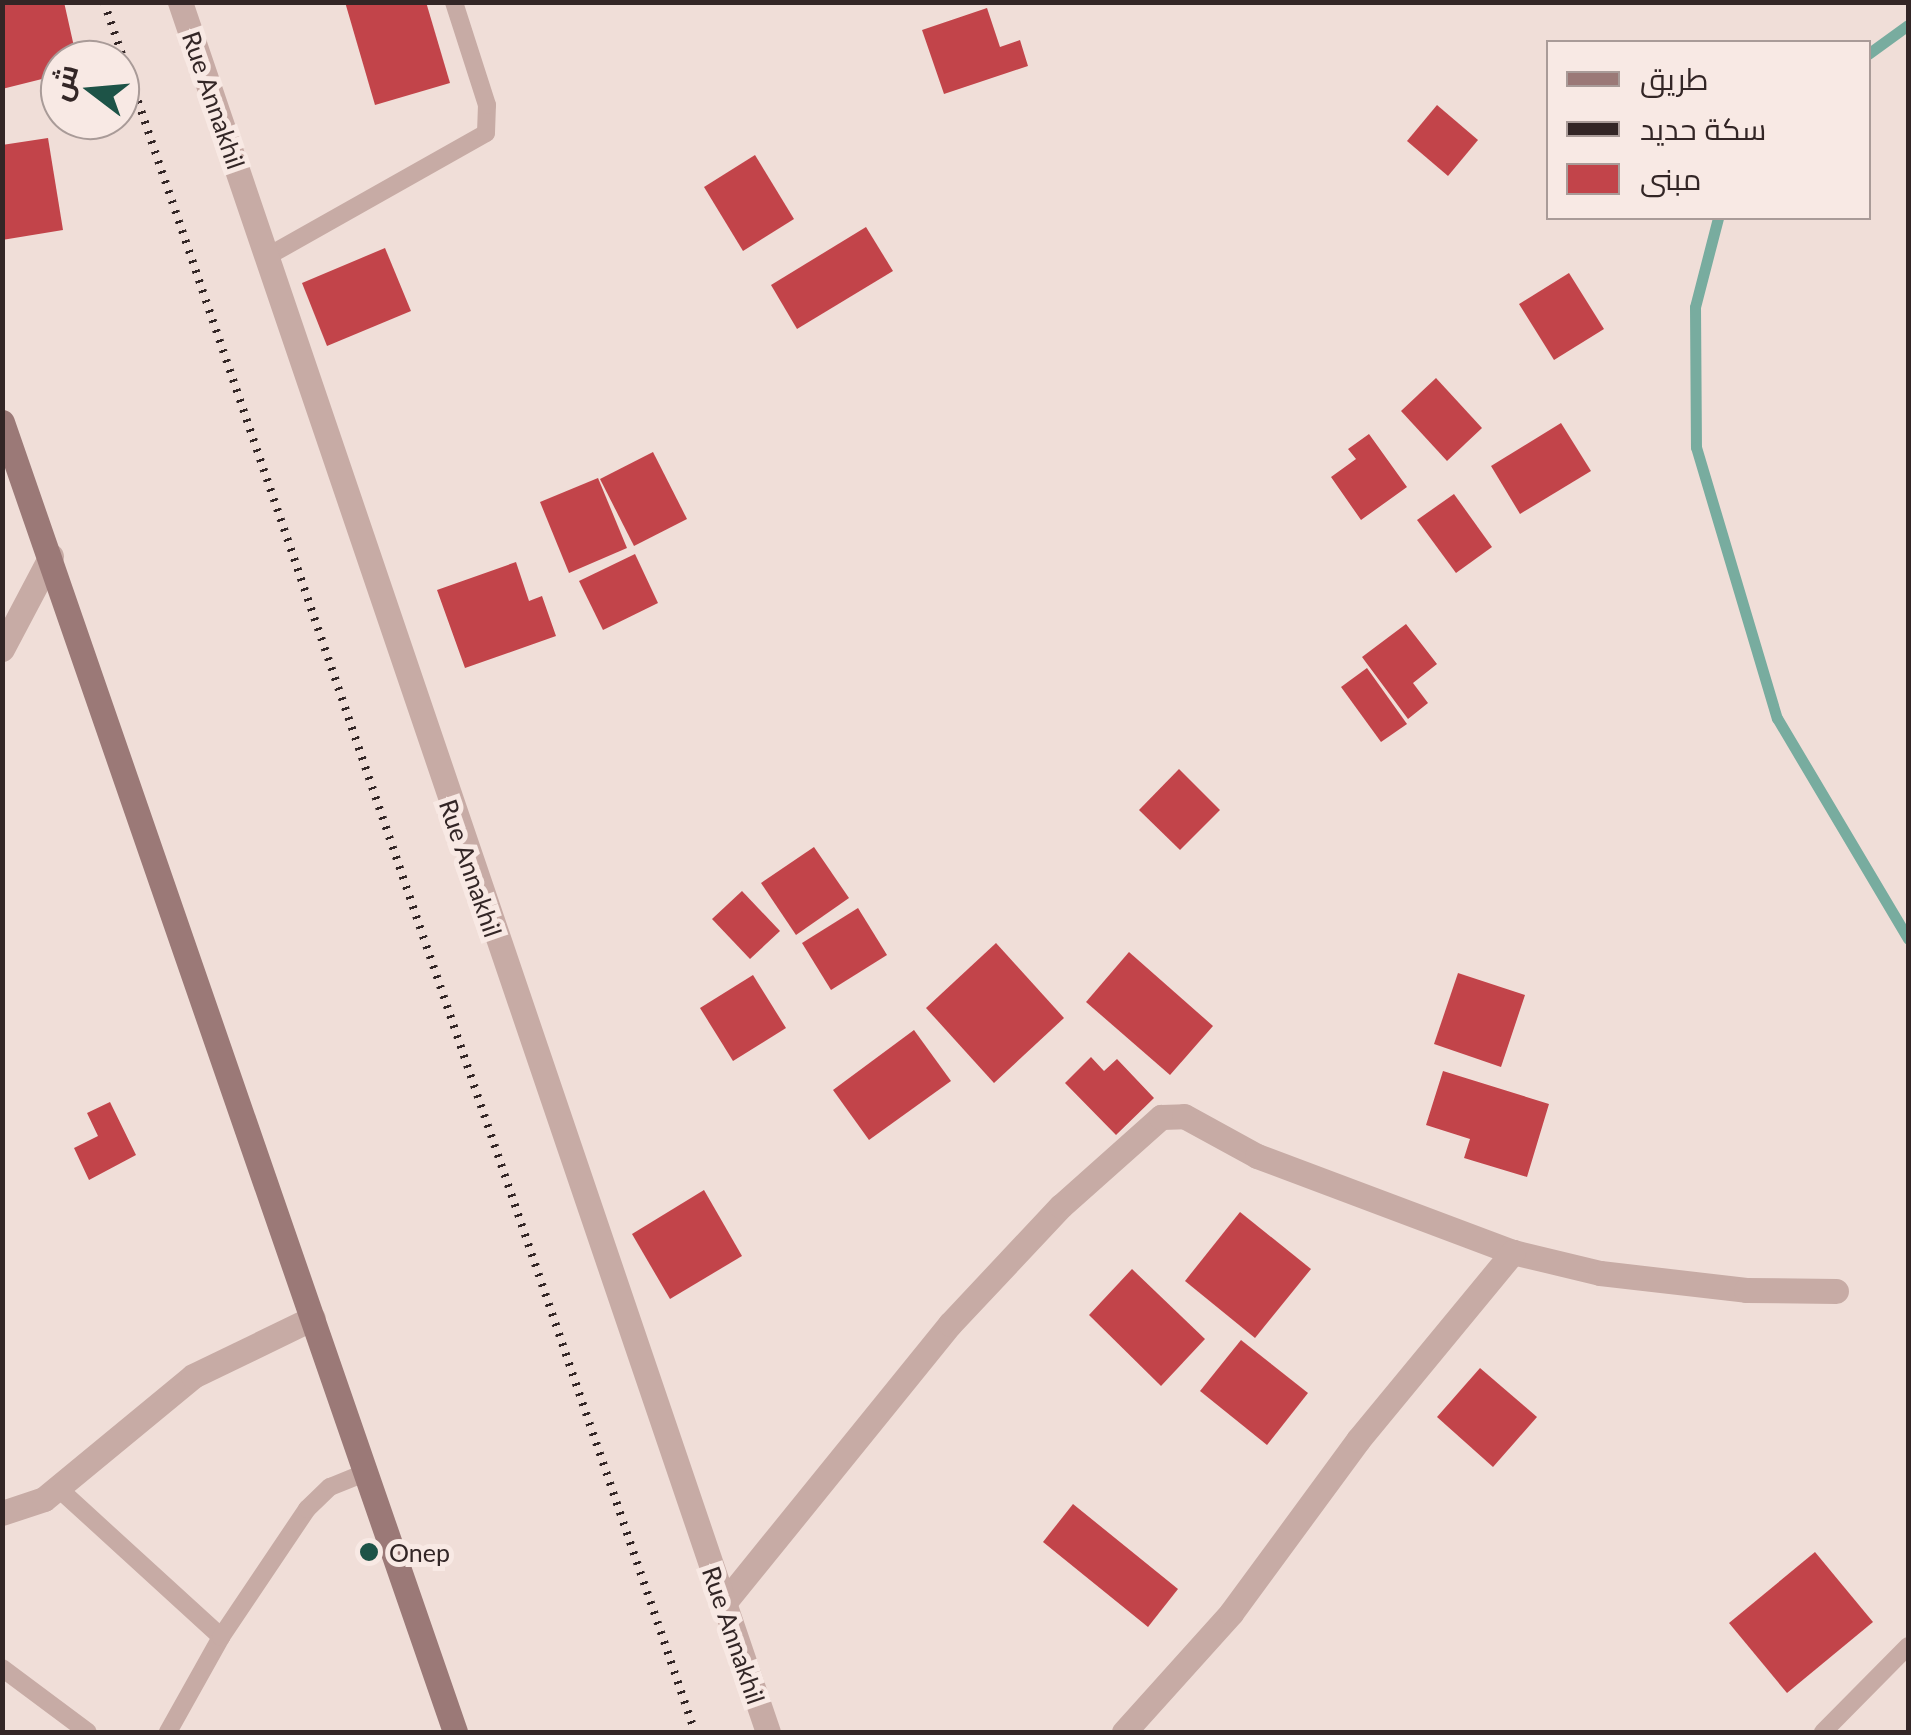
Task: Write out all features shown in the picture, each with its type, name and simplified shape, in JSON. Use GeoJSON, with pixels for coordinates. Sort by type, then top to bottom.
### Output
{"type":"FeatureCollection","features":[{"type":"Feature","properties":{"kind":"main road"},"geometry":{"type":"LineString","coordinates":[[2,422],[52,556],[245,1118],[362,1474],[455,1732]]}},
{"type":"Feature","properties":{"kind":"street","name":"Rue Annakhil"},"geometry":{"type":"LineString","coordinates":[[180,2],[486,914],[768,1732]]}},
{"type":"Feature","properties":{"kind":"street"},"geometry":{"type":"LineString","coordinates":[[2,650],[52,556]]}},
{"type":"Feature","properties":{"kind":"street"},"geometry":{"type":"LineString","coordinates":[[724,1603],[950,1324],[1061,1206],[1162,1116],[1184,1116],[1257,1156],[1512,1252],[1618,1275],[1746,1290],[1836,1290]]}},
{"type":"Feature","properties":{"kind":"street"},"geometry":{"type":"LineString","coordinates":[[1124,1732],[1231,1613],[1358,1440],[1512,1252]]}},
{"type":"Feature","properties":{"kind":"street"},"geometry":{"type":"LineString","coordinates":[[2,1513],[58,1488],[192,1376],[313,1318]]}},
{"type":"Feature","properties":{"kind":"lane"},"geometry":{"type":"LineString","coordinates":[[268,256],[486,132],[487,105],[454,2]]}},
{"type":"Feature","properties":{"kind":"lane"},"geometry":{"type":"LineString","coordinates":[[168,1732],[221,1636],[318,1496],[362,1474]]}},
{"type":"Feature","properties":{"kind":"lane"},"geometry":{"type":"LineString","coordinates":[[58,1488],[221,1636]]}},
{"type":"Feature","properties":{"kind":"lane"},"geometry":{"type":"LineString","coordinates":[[1823,1732],[1908,1646]]}},
{"type":"Feature","properties":{"kind":"lane"},"geometry":{"type":"LineString","coordinates":[[2,1668],[88,1732]]}},
{"type":"Feature","properties":{"kind":"building"},"geometry":{"type":"Polygon","coordinates":[[[2,2],[64,2],[73,40],[40,40],[40,80],[2,89],[2,2]]]}},
{"type":"Feature","properties":{"kind":"building"},"geometry":{"type":"Polygon","coordinates":[[[345,2],[426,2],[450,83],[375,105],[345,2]]]}},
{"type":"Feature","properties":{"kind":"building"},"geometry":{"type":"Polygon","coordinates":[[[987,8],[1000,47],[1020,40],[1028,66],[944,94],[922,30],[987,8]]]}},
{"type":"Feature","properties":{"kind":"building"},"geometry":{"type":"Polygon","coordinates":[[[1437,105],[1478,140],[1448,176],[1407,141],[1437,105]]]}},
{"type":"Feature","properties":{"kind":"building"},"geometry":{"type":"Polygon","coordinates":[[[48,140],[63,230],[2,240],[2,145],[48,140]]]}},
{"type":"Feature","properties":{"kind":"building"},"geometry":{"type":"Polygon","coordinates":[[[755,155],[794,219],[743,251],[704,187],[755,155]]]}},
{"type":"Feature","properties":{"kind":"building"},"geometry":{"type":"Polygon","coordinates":[[[866,227],[893,271],[797,329],[771,285],[866,227]]]}},
{"type":"Feature","properties":{"kind":"building"},"geometry":{"type":"Polygon","coordinates":[[[385,248],[411,311],[327,346],[302,283],[385,248]]]}},
{"type":"Feature","properties":{"kind":"building"},"geometry":{"type":"Polygon","coordinates":[[[1569,273],[1604,329],[1554,360],[1519,304],[1569,273]]]}},
{"type":"Feature","properties":{"kind":"building"},"geometry":{"type":"Polygon","coordinates":[[[1436,378],[1482,428],[1447,461],[1401,411],[1436,378]]]}},
{"type":"Feature","properties":{"kind":"building"},"geometry":{"type":"Polygon","coordinates":[[[1561,423],[1591,471],[1520,514],[1491,466],[1561,423]]]}},
{"type":"Feature","properties":{"kind":"building"},"geometry":{"type":"Polygon","coordinates":[[[1369,434],[1407,487],[1361,520],[1331,477],[1356,459],[1348,449],[1369,434]]]}},
{"type":"Feature","properties":{"kind":"building"},"geometry":{"type":"Polygon","coordinates":[[[653,452],[687,519],[634,546],[600,479],[653,452]]]}},
{"type":"Feature","properties":{"kind":"building"},"geometry":{"type":"Polygon","coordinates":[[[598,478],[627,548],[569,573],[540,502],[598,478]]]}},
{"type":"Feature","properties":{"kind":"building"},"geometry":{"type":"Polygon","coordinates":[[[1454,494],[1492,547],[1456,573],[1417,520],[1454,494]]]}},
{"type":"Feature","properties":{"kind":"building"},"geometry":{"type":"Polygon","coordinates":[[[635,554],[658,603],[603,630],[579,581],[635,554]]]}},
{"type":"Feature","properties":{"kind":"building"},"geometry":{"type":"Polygon","coordinates":[[[516,562],[529,601],[542,596],[556,636],[465,668],[437,590],[516,562]]]}},
{"type":"Feature","properties":{"kind":"building"},"geometry":{"type":"Polygon","coordinates":[[[1406,624],[1437,664],[1413,683],[1428,703],[1408,719],[1362,657],[1406,624]]]}},
{"type":"Feature","properties":{"kind":"building"},"geometry":{"type":"Polygon","coordinates":[[[1367,668],[1407,724],[1381,742],[1341,687],[1367,668]]]}},
{"type":"Feature","properties":{"kind":"building"},"geometry":{"type":"Polygon","coordinates":[[[1179,769],[1220,810],[1180,850],[1139,810],[1179,769]]]}},
{"type":"Feature","properties":{"kind":"building"},"geometry":{"type":"Polygon","coordinates":[[[814,847],[849,898],[796,935],[761,883],[814,847]]]}},
{"type":"Feature","properties":{"kind":"building"},"geometry":{"type":"Polygon","coordinates":[[[742,891],[780,931],[750,959],[712,919],[742,891]]]}},
{"type":"Feature","properties":{"kind":"building"},"geometry":{"type":"Polygon","coordinates":[[[858,908],[887,955],[831,990],[802,943],[858,908]]]}},
{"type":"Feature","properties":{"kind":"building"},"geometry":{"type":"Polygon","coordinates":[[[996,943],[1064,1018],[994,1083],[926,1008],[996,943]]]}},
{"type":"Feature","properties":{"kind":"building"},"geometry":{"type":"Polygon","coordinates":[[[1129,952],[1213,1026],[1170,1075],[1086,1002],[1129,952]]]}},
{"type":"Feature","properties":{"kind":"building"},"geometry":{"type":"Polygon","coordinates":[[[1458,973],[1525,995],[1501,1067],[1434,1044],[1458,973]]]}},
{"type":"Feature","properties":{"kind":"building"},"geometry":{"type":"Polygon","coordinates":[[[753,975],[786,1028],[733,1061],[700,1008],[753,975]]]}},
{"type":"Feature","properties":{"kind":"building"},"geometry":{"type":"Polygon","coordinates":[[[914,1030],[951,1081],[869,1140],[833,1090],[914,1030]]]}},
{"type":"Feature","properties":{"kind":"building"},"geometry":{"type":"Polygon","coordinates":[[[1091,1057],[1104,1071],[1117,1059],[1154,1098],[1116,1135],[1065,1083],[1091,1057]]]}},
{"type":"Feature","properties":{"kind":"building"},"geometry":{"type":"Polygon","coordinates":[[[1443,1071],[1549,1104],[1527,1177],[1464,1158],[1470,1139],[1426,1125],[1443,1071]]]}},
{"type":"Feature","properties":{"kind":"building"},"geometry":{"type":"Polygon","coordinates":[[[110,1102],[136,1155],[89,1180],[74,1148],[98,1136],[87,1113],[110,1102]]]}},
{"type":"Feature","properties":{"kind":"building"},"geometry":{"type":"Polygon","coordinates":[[[704,1190],[742,1256],[670,1299],[632,1234],[704,1190]]]}},
{"type":"Feature","properties":{"kind":"building"},"geometry":{"type":"Polygon","coordinates":[[[1240,1212],[1311,1269],[1255,1338],[1185,1281],[1240,1212]]]}},
{"type":"Feature","properties":{"kind":"building"},"geometry":{"type":"Polygon","coordinates":[[[1132,1269],[1205,1339],[1161,1386],[1089,1315],[1132,1269]]]}},
{"type":"Feature","properties":{"kind":"building"},"geometry":{"type":"Polygon","coordinates":[[[1241,1340],[1308,1393],[1267,1445],[1200,1391],[1241,1340]]]}},
{"type":"Feature","properties":{"kind":"building"},"geometry":{"type":"Polygon","coordinates":[[[1480,1368],[1537,1417],[1493,1467],[1437,1417],[1480,1368]]]}},
{"type":"Feature","properties":{"kind":"building"},"geometry":{"type":"Polygon","coordinates":[[[1073,1504],[1178,1589],[1148,1627],[1043,1542],[1073,1504]]]}},
{"type":"Feature","properties":{"kind":"building"},"geometry":{"type":"Polygon","coordinates":[[[1815,1552],[1873,1622],[1787,1693],[1729,1623],[1815,1552]]]}},
{"type":"Feature","properties":{"kind":"waterway"},"geometry":{"type":"LineString","coordinates":[[1871,52],[1908,25]]}},
{"type":"Feature","properties":{"kind":"waterway"},"geometry":{"type":"LineString","coordinates":[[1717,220],[1695,307],[1696,447],[1777,718],[1908,939]]}},
{"type":"Feature","properties":{"kind":"railway"},"geometry":{"type":"LineString","coordinates":[[104,2],[695,1732]]}},
{"type":"Feature","properties":{"kind":"place","name":"Onep"},"geometry":{"type":"Point","coordinates":[369,1552]}}]}
